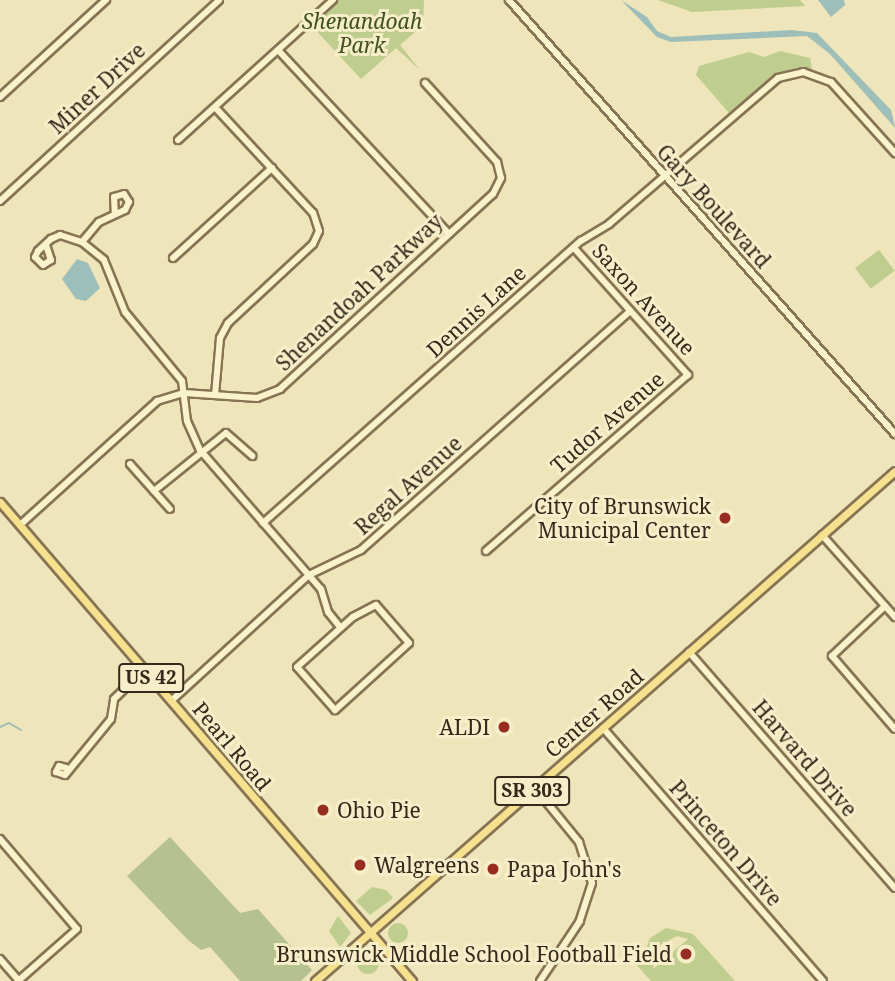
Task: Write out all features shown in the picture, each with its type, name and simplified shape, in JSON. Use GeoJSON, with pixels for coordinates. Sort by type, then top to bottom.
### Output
{"type":"FeatureCollection","features":[{"type":"Feature","properties":{"kind":"main road","name":"Center Road"},"geometry":{"type":"LineString","coordinates":[[315,981],[894,474]]}},
{"type":"Feature","properties":{"kind":"main road","name":"Pearl Road"},"geometry":{"type":"LineString","coordinates":[[0,502],[412,981]]}},
{"type":"Feature","properties":{"kind":"street"},"geometry":{"type":"LineString","coordinates":[[0,97],[106,0]]}},
{"type":"Feature","properties":{"kind":"street","name":"Miner Drive"},"geometry":{"type":"LineString","coordinates":[[0,201],[219,0]]}},
{"type":"Feature","properties":{"kind":"street"},"geometry":{"type":"LineString","coordinates":[[178,140],[333,0]]}},
{"type":"Feature","properties":{"kind":"street","name":"Gary Boulevard"},"geometry":{"type":"LineString","coordinates":[[509,0],[895,435]]}},
{"type":"Feature","properties":{"kind":"street"},"geometry":{"type":"LineString","coordinates":[[278,50],[449,234]]}},
{"type":"Feature","properties":{"kind":"street","name":"Dennis Lane"},"geometry":{"type":"LineString","coordinates":[[263,523],[573,248],[609,224],[778,78],[810,72],[839,89],[895,153]]}},
{"type":"Feature","properties":{"kind":"street","name":"Shenandoah Parkway"},"geometry":{"type":"LineString","coordinates":[[20,525],[157,401],[184,393],[257,398],[280,389],[493,194],[501,178],[497,162],[425,83]]}},
{"type":"Feature","properties":{"kind":"street"},"geometry":{"type":"LineString","coordinates":[[215,107],[313,213],[319,231],[313,244],[228,323],[220,338],[215,395]]}},
{"type":"Feature","properties":{"kind":"street"},"geometry":{"type":"LineString","coordinates":[[173,258],[272,168]]}},
{"type":"Feature","properties":{"kind":"street"},"geometry":{"type":"LineString","coordinates":[[82,242],[93,227],[115,214]]}},
{"type":"Feature","properties":{"kind":"street"},"geometry":{"type":"LineString","coordinates":[[46,245],[60,235],[82,242],[110,267],[125,312],[176,370],[184,393],[187,421],[200,450],[309,575],[340,627]]}},
{"type":"Feature","properties":{"kind":"street","name":"Saxon Avenue"},"geometry":{"type":"LineString","coordinates":[[573,248],[688,375]]}},
{"type":"Feature","properties":{"kind":"street","name":"Regal Avenue"},"geometry":{"type":"LineString","coordinates":[[171,701],[309,575],[361,550],[630,311]]}},
{"type":"Feature","properties":{"kind":"street","name":"Tudor Avenue"},"geometry":{"type":"LineString","coordinates":[[486,551],[688,375]]}},
{"type":"Feature","properties":{"kind":"street"},"geometry":{"type":"LineString","coordinates":[[154,491],[200,450],[229,432],[252,456]]}},
{"type":"Feature","properties":{"kind":"street"},"geometry":{"type":"LineString","coordinates":[[130,464],[170,509]]}},
{"type":"Feature","properties":{"kind":"street"},"geometry":{"type":"LineString","coordinates":[[822,535],[895,617]]}},
{"type":"Feature","properties":{"kind":"street"},"geometry":{"type":"LineString","coordinates":[[376,605],[409,643],[335,710],[297,667],[340,627],[376,605]]}},
{"type":"Feature","properties":{"kind":"street"},"geometry":{"type":"LineString","coordinates":[[885,606],[832,656],[895,729]]}},
{"type":"Feature","properties":{"kind":"street","name":"Harvard Drive"},"geometry":{"type":"LineString","coordinates":[[689,652],[895,888]]}},
{"type":"Feature","properties":{"kind":"street"},"geometry":{"type":"LineString","coordinates":[[66,768],[106,726],[114,699],[144,670]]}},
{"type":"Feature","properties":{"kind":"street","name":"Princeton Drive"},"geometry":{"type":"LineString","coordinates":[[603,728],[823,981]]}},
{"type":"Feature","properties":{"kind":"street"},"geometry":{"type":"LineString","coordinates":[[535,788],[579,842],[592,884],[580,921],[540,981]]}},
{"type":"Feature","properties":{"kind":"street"},"geometry":{"type":"LineString","coordinates":[[0,839],[77,929],[18,981],[0,959]]}},
{"type":"Feature","properties":{"kind":"green space","name":"Shenandoah Park"},"geometry":{"type":"Polygon","coordinates":[[[336,0],[424,0],[423,25],[400,45],[420,70],[396,48],[361,79],[310,24],[336,0]]]}},
{"type":"Feature","properties":{"kind":"green space"},"geometry":{"type":"Polygon","coordinates":[[[658,0],[800,0],[805,6],[692,12],[658,0]]]}},
{"type":"Feature","properties":{"kind":"green space"},"geometry":{"type":"Polygon","coordinates":[[[780,51],[810,58],[812,69],[796,68],[773,77],[729,113],[696,75],[699,66],[749,52],[764,57],[780,51]]]}},
{"type":"Feature","properties":{"kind":"green space"},"geometry":{"type":"Polygon","coordinates":[[[879,250],[895,271],[871,289],[855,268],[879,250]]]}},
{"type":"Feature","properties":{"kind":"green space"},"geometry":{"type":"Polygon","coordinates":[[[170,837],[240,913],[258,909],[312,970],[301,981],[240,981],[210,947],[201,950],[188,940],[127,876],[170,837]]]}},
{"type":"Feature","properties":{"kind":"green space"},"geometry":{"type":"Polygon","coordinates":[[[372,887],[386,890],[393,898],[370,915],[356,901],[372,887]]]}},
{"type":"Feature","properties":{"kind":"green space"},"geometry":{"type":"Polygon","coordinates":[[[338,916],[351,933],[340,947],[329,931],[338,916]]]}},
{"type":"Feature","properties":{"kind":"green space"},"geometry":{"type":"Polygon","coordinates":[[[394,923],[402,923],[408,933],[402,943],[394,943],[388,937],[388,929],[394,923]]]}},
{"type":"Feature","properties":{"kind":"green space"},"geometry":{"type":"Polygon","coordinates":[[[666,928],[693,934],[735,981],[651,981],[635,963],[643,959],[650,938],[666,928]],[[677,936],[655,948],[653,969],[688,939],[677,936]]]}},
{"type":"Feature","properties":{"kind":"green space"},"geometry":{"type":"Polygon","coordinates":[[[368,952],[376,955],[379,963],[376,971],[368,974],[360,971],[357,963],[360,955],[368,952]]]}},
{"type":"Feature","properties":{"kind":"water"},"geometry":{"type":"Polygon","coordinates":[[[621,0],[647,17],[657,31],[671,37],[792,30],[817,33],[891,110],[895,128],[830,54],[807,36],[671,42],[657,37],[621,0]]]}},
{"type":"Feature","properties":{"kind":"water"},"geometry":{"type":"Polygon","coordinates":[[[818,0],[844,0],[845,5],[831,17],[818,0]]]}},
{"type":"Feature","properties":{"kind":"water"},"geometry":{"type":"Polygon","coordinates":[[[77,259],[88,263],[100,288],[86,301],[76,299],[62,279],[77,259]]]}},
{"type":"Feature","properties":{"kind":"waterway"},"geometry":{"type":"LineString","coordinates":[[0,727],[9,723],[21,730]]}},
{"type":"Feature","properties":{"kind":"place","name":"City of Brunswick Municipal Center"},"geometry":{"type":"Point","coordinates":[725,518]}},
{"type":"Feature","properties":{"kind":"place","name":"ALDI"},"geometry":{"type":"Point","coordinates":[504,727]}},
{"type":"Feature","properties":{"kind":"place","name":"Ohio Pie"},"geometry":{"type":"Point","coordinates":[323,810]}},
{"type":"Feature","properties":{"kind":"place","name":"Walgreens"},"geometry":{"type":"Point","coordinates":[360,865]}},
{"type":"Feature","properties":{"kind":"place","name":"Papa John's"},"geometry":{"type":"Point","coordinates":[493,869]}},
{"type":"Feature","properties":{"kind":"place","name":"Brunswick Middle School Football Field"},"geometry":{"type":"Point","coordinates":[686,954]}}]}
